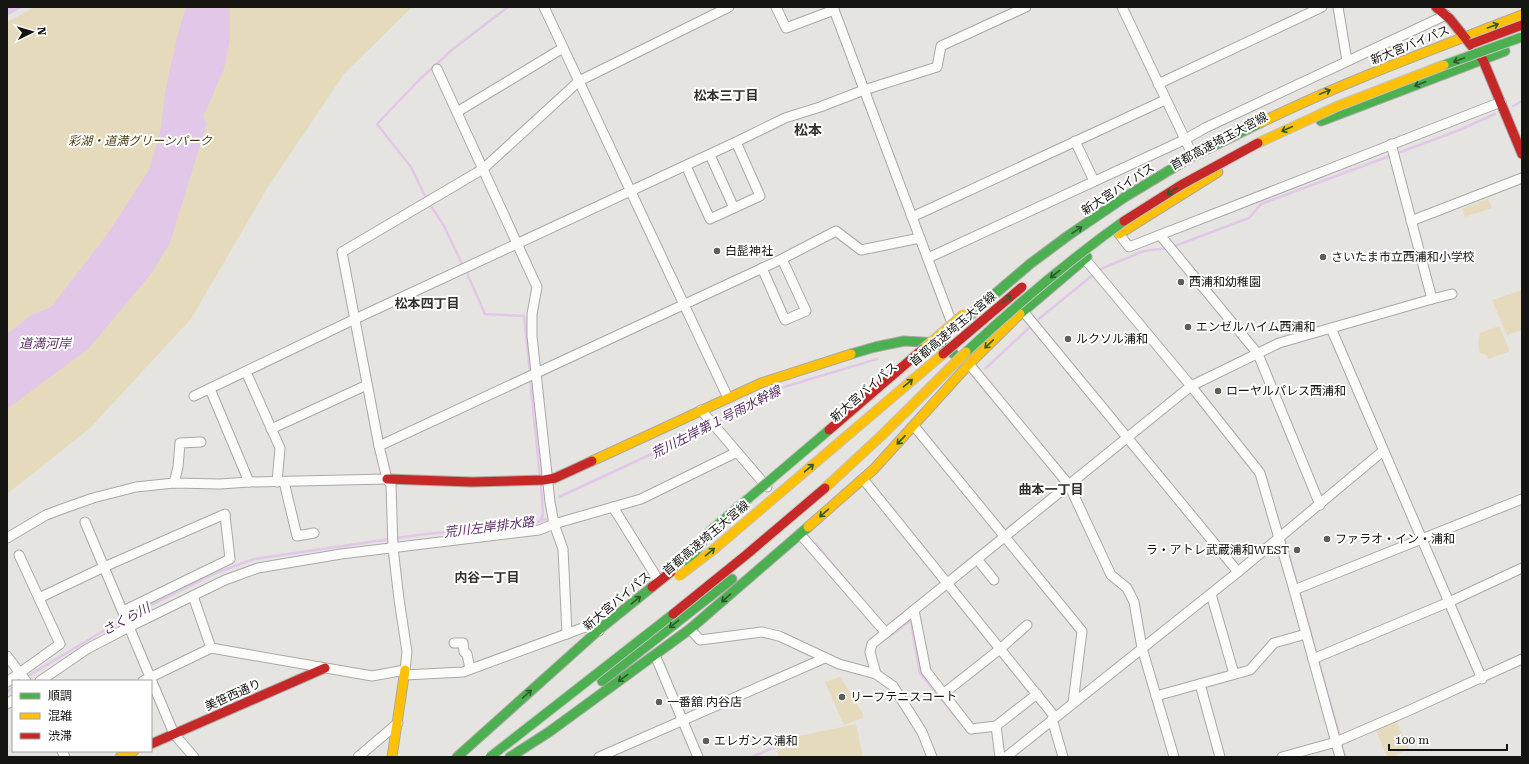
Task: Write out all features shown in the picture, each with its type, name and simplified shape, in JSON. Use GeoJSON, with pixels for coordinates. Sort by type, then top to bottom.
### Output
{"type":"FeatureCollection","features":[{"type":"Feature","properties":{"kind":"main road"},"geometry":{"type":"LineString","coordinates":[[1436,7],[1446,15],[1483,60],[1522,154]]}},
{"type":"Feature","properties":{"kind":"main road","name":"新大宮バイパス"},"geometry":{"type":"LineString","coordinates":[[456,757],[598,630],[707,543],[1030,264],[1069,235],[1112,206],[1193,156],[1306,100],[1464,36],[1522,15]]}},
{"type":"Feature","properties":{"kind":"main road","name":"首都高速埼玉大宮線"},"geometry":{"type":"LineString","coordinates":[[1211,157],[1275,124],[1323,102],[1522,25]]}},
{"type":"Feature","properties":{"kind":"main road","name":"首都高速埼玉大宮線"},"geometry":{"type":"LineString","coordinates":[[490,757],[533,725],[721,576],[816,495],[883,435],[996,324],[1043,283],[1115,228],[1191,180],[1279,133],[1382,90],[1522,37]]}},
{"type":"Feature","properties":{"kind":"main road"},"geometry":{"type":"LineString","coordinates":[[510,757],[549,732],[690,629],[874,469],[969,364],[1023,311],[1085,259],[1118,234],[1221,170],[1319,122],[1522,45]]}},
{"type":"Feature","properties":{"kind":"main road","name":"首都高速埼玉大宮線"},"geometry":{"type":"LineString","coordinates":[[1147,194],[1193,167]]}},
{"type":"Feature","properties":{"kind":"main road"},"geometry":{"type":"LineString","coordinates":[[679,576],[710,531],[964,314],[1006,276],[1030,264]]}},
{"type":"Feature","properties":{"kind":"main road","name":"首都高速埼玉大宮線"},"geometry":{"type":"LineString","coordinates":[[467,757],[606,635],[713,550],[1031,280]]}},
{"type":"Feature","properties":{"kind":"main road"},"geometry":{"type":"LineString","coordinates":[[387,479],[472,482],[542,480],[568,473],[633,441],[761,383],[875,347],[904,341],[938,343],[969,364]]}},
{"type":"Feature","properties":{"kind":"main road"},"geometry":{"type":"LineString","coordinates":[[791,529],[857,473],[874,469]]}},
{"type":"Feature","properties":{"kind":"main road"},"geometry":{"type":"LineString","coordinates":[[533,725],[598,684],[739,573]]}},
{"type":"Feature","properties":{"kind":"main road","name":"美笹西通り"},"geometry":{"type":"LineString","coordinates":[[152,744],[324,668]]}},
{"type":"Feature","properties":{"kind":"main road"},"geometry":{"type":"LineString","coordinates":[[392,757],[405,672]]}},
{"type":"Feature","properties":{"kind":"main road"},"geometry":{"type":"LineString","coordinates":[[120,757],[132,752]]}},
{"type":"Feature","properties":{"kind":"street"},"geometry":{"type":"LineString","coordinates":[[544,7],[728,398]]}},
{"type":"Feature","properties":{"kind":"street"},"geometry":{"type":"LineString","coordinates":[[405,672],[407,652],[398,599],[392,534],[391,485],[387,479],[379,446],[342,252],[483,169],[579,81],[729,7]]}},
{"type":"Feature","properties":{"kind":"street"},"geometry":{"type":"LineString","coordinates":[[776,7],[786,28],[834,8],[955,329]]}},
{"type":"Feature","properties":{"kind":"street"},"geometry":{"type":"LineString","coordinates":[[194,396],[355,319],[710,155],[785,118],[820,107],[864,90],[937,67],[941,46],[1026,7]]}},
{"type":"Feature","properties":{"kind":"street"},"geometry":{"type":"LineString","coordinates":[[1122,7],[1184,140],[1193,156]]}},
{"type":"Feature","properties":{"kind":"street"},"geometry":{"type":"LineString","coordinates":[[1158,84],[1322,7]]}},
{"type":"Feature","properties":{"kind":"street"},"geometry":{"type":"LineString","coordinates":[[1338,7],[1348,61]]}},
{"type":"Feature","properties":{"kind":"street"},"geometry":{"type":"LineString","coordinates":[[928,258],[1184,140],[1446,15]]}},
{"type":"Feature","properties":{"kind":"street"},"geometry":{"type":"LineString","coordinates":[[457,112],[563,48]]}},
{"type":"Feature","properties":{"kind":"street"},"geometry":{"type":"LineString","coordinates":[[437,69],[537,287],[532,314],[532,376],[542,480],[563,549],[567,634]]}},
{"type":"Feature","properties":{"kind":"street"},"geometry":{"type":"LineString","coordinates":[[912,217],[1165,100]]}},
{"type":"Feature","properties":{"kind":"street"},"geometry":{"type":"LineString","coordinates":[[1118,234],[1129,247],[1500,102]]}},
{"type":"Feature","properties":{"kind":"street"},"geometry":{"type":"LineString","coordinates":[[1075,141],[1094,181]]}},
{"type":"Feature","properties":{"kind":"street"},"geometry":{"type":"LineString","coordinates":[[686,166],[710,219],[760,196],[736,142]]}},
{"type":"Feature","properties":{"kind":"street"},"geometry":{"type":"LineString","coordinates":[[1391,144],[1432,298]]}},
{"type":"Feature","properties":{"kind":"street"},"geometry":{"type":"LineString","coordinates":[[710,155],[734,208]]}},
{"type":"Feature","properties":{"kind":"street"},"geometry":{"type":"LineString","coordinates":[[1411,221],[1522,178]]}},
{"type":"Feature","properties":{"kind":"street"},"geometry":{"type":"LineString","coordinates":[[379,446],[782,259],[836,231],[861,250],[920,238]]}},
{"type":"Feature","properties":{"kind":"street"},"geometry":{"type":"LineString","coordinates":[[1160,235],[1258,354],[1320,505]]}},
{"type":"Feature","properties":{"kind":"street"},"geometry":{"type":"LineString","coordinates":[[762,268],[785,320],[806,311],[782,259]]}},
{"type":"Feature","properties":{"kind":"street"},"geometry":{"type":"LineString","coordinates":[[1085,259],[1191,386],[1260,473],[1314,659],[1340,757]]}},
{"type":"Feature","properties":{"kind":"street"},"geometry":{"type":"LineString","coordinates":[[876,674],[870,652],[872,644],[1191,386],[1279,343],[1432,298],[1452,294]]}},
{"type":"Feature","properties":{"kind":"street"},"geometry":{"type":"LineString","coordinates":[[1023,311],[1238,572]]}},
{"type":"Feature","properties":{"kind":"street"},"geometry":{"type":"LineString","coordinates":[[1331,328],[1482,679]]}},
{"type":"Feature","properties":{"kind":"street"},"geometry":{"type":"LineString","coordinates":[[904,341],[912,348],[914,354],[906,371]]}},
{"type":"Feature","properties":{"kind":"street"},"geometry":{"type":"LineString","coordinates":[[969,364],[1069,485],[1111,575],[1127,588],[1134,602],[1142,648],[1174,757]]}},
{"type":"Feature","properties":{"kind":"street"},"geometry":{"type":"LineString","coordinates":[[246,372],[280,448],[280,482],[297,536],[314,533]]}},
{"type":"Feature","properties":{"kind":"street"},"geometry":{"type":"LineString","coordinates":[[271,429],[367,385]]}},
{"type":"Feature","properties":{"kind":"street"},"geometry":{"type":"LineString","coordinates":[[210,389],[249,482]]}},
{"type":"Feature","properties":{"kind":"street"},"geometry":{"type":"LineString","coordinates":[[701,410],[769,489]]}},
{"type":"Feature","properties":{"kind":"street"},"geometry":{"type":"LineString","coordinates":[[914,426],[1082,631],[1073,703]]}},
{"type":"Feature","properties":{"kind":"street"},"geometry":{"type":"LineString","coordinates":[[174,483],[178,467],[180,443],[201,442]]}},
{"type":"Feature","properties":{"kind":"street"},"geometry":{"type":"LineString","coordinates":[[1006,757],[1211,594],[1320,505],[1383,451]]}},
{"type":"Feature","properties":{"kind":"street"},"geometry":{"type":"LineString","coordinates":[[42,680],[88,649],[129,625],[225,580],[258,568],[393,546],[538,530],[554,522],[613,507],[641,498],[737,452]]}},
{"type":"Feature","properties":{"kind":"street"},"geometry":{"type":"LineString","coordinates":[[7,538],[46,515],[88,499],[136,487],[174,483],[221,487],[249,482],[387,479]]}},
{"type":"Feature","properties":{"kind":"street"},"geometry":{"type":"LineString","coordinates":[[863,479],[1054,718],[1063,757]]}},
{"type":"Feature","properties":{"kind":"street"},"geometry":{"type":"LineString","coordinates":[[1294,590],[1421,538],[1522,499]]}},
{"type":"Feature","properties":{"kind":"street"},"geometry":{"type":"LineString","coordinates":[[613,507],[659,581]]}},
{"type":"Feature","properties":{"kind":"street"},"geometry":{"type":"LineString","coordinates":[[39,598],[104,567],[225,514],[230,559],[123,612]]}},
{"type":"Feature","properties":{"kind":"street"},"geometry":{"type":"LineString","coordinates":[[85,522],[129,625],[147,679],[211,648],[372,676],[405,672],[462,672],[588,626],[598,630]]}},
{"type":"Feature","properties":{"kind":"street"},"geometry":{"type":"LineString","coordinates":[[800,534],[886,633]]}},
{"type":"Feature","properties":{"kind":"street"},"geometry":{"type":"LineString","coordinates":[[7,682],[22,676],[60,644],[19,555]]}},
{"type":"Feature","properties":{"kind":"street"},"geometry":{"type":"LineString","coordinates":[[977,559],[994,580]]}},
{"type":"Feature","properties":{"kind":"street"},"geometry":{"type":"LineString","coordinates":[[1314,659],[1449,602],[1522,568]]}},
{"type":"Feature","properties":{"kind":"street"},"geometry":{"type":"LineString","coordinates":[[1211,594],[1234,674]]}},
{"type":"Feature","properties":{"kind":"street"},"geometry":{"type":"LineString","coordinates":[[193,596],[211,648]]}},
{"type":"Feature","properties":{"kind":"street"},"geometry":{"type":"LineString","coordinates":[[914,610],[926,671],[971,729],[996,726],[1036,694]]}},
{"type":"Feature","properties":{"kind":"street"},"geometry":{"type":"LineString","coordinates":[[944,694],[1027,625]]}},
{"type":"Feature","properties":{"kind":"street"},"geometry":{"type":"LineString","coordinates":[[690,629],[700,640],[762,632],[780,636],[839,664],[876,674],[893,686],[922,732],[932,757]]}},
{"type":"Feature","properties":{"kind":"street"},"geometry":{"type":"LineString","coordinates":[[1156,696],[1250,670],[1274,643],[1306,634]]}},
{"type":"Feature","properties":{"kind":"street"},"geometry":{"type":"LineString","coordinates":[[454,643],[463,643],[464,652],[467,654],[470,669]]}},
{"type":"Feature","properties":{"kind":"street"},"geometry":{"type":"LineString","coordinates":[[655,655],[698,757]]}},
{"type":"Feature","properties":{"kind":"street"},"geometry":{"type":"LineString","coordinates":[[7,656],[22,676]]}},
{"type":"Feature","properties":{"kind":"street"},"geometry":{"type":"LineString","coordinates":[[599,757],[825,658]]}},
{"type":"Feature","properties":{"kind":"street"},"geometry":{"type":"LineString","coordinates":[[1282,757],[1336,742],[1482,679],[1522,659]]}},
{"type":"Feature","properties":{"kind":"street"},"geometry":{"type":"LineString","coordinates":[[1200,684],[1220,757]]}},
{"type":"Feature","properties":{"kind":"street"},"geometry":{"type":"LineString","coordinates":[[152,689],[174,734],[194,757]]}},
{"type":"Feature","properties":{"kind":"street"},"geometry":{"type":"LineString","coordinates":[[358,757],[398,723]]}},
{"type":"Feature","properties":{"kind":"street"},"geometry":{"type":"LineString","coordinates":[[996,726],[1000,757]]}},
{"type":"Feature","properties":{"kind":"green space","name":"彩湖・道満グリーンパーク"},"geometry":{"type":"Polygon","coordinates":[[[35,7],[412,7],[344,74],[268,187],[191,319],[89,429],[7,494],[7,22],[35,7]]]}},
{"type":"Feature","properties":{"kind":"green space"},"geometry":{"type":"Polygon","coordinates":[[[1488,199],[1492,208],[1465,217],[1462,209],[1488,199]]]}},
{"type":"Feature","properties":{"kind":"green space"},"geometry":{"type":"Polygon","coordinates":[[[1522,290],[1522,330],[1507,335],[1492,300],[1522,290]]]}},
{"type":"Feature","properties":{"kind":"green space"},"geometry":{"type":"Polygon","coordinates":[[[1499,326],[1509,349],[1508,352],[1488,359],[1486,355],[1480,353],[1478,343],[1480,333],[1499,326]]]}},
{"type":"Feature","properties":{"kind":"green space","name":"リーフテニスコート"},"geometry":{"type":"Polygon","coordinates":[[[840,677],[862,712],[863,718],[844,725],[825,682],[840,677]]]}},
{"type":"Feature","properties":{"kind":"green space"},"geometry":{"type":"Polygon","coordinates":[[[1396,719],[1409,749],[1392,757],[1387,757],[1375,728],[1396,719]]]}},
{"type":"Feature","properties":{"kind":"green space"},"geometry":{"type":"Polygon","coordinates":[[[856,724],[863,757],[779,757],[777,751],[785,739],[856,724]]]}},
{"type":"Feature","properties":{"kind":"water"},"geometry":{"type":"Polygon","coordinates":[[[7,7],[23,7],[7,16],[7,7]]]}},
{"type":"Feature","properties":{"kind":"water","name":"道満河岸"},"geometry":{"type":"Polygon","coordinates":[[[186,7],[230,7],[230,39],[224,69],[203,117],[207,123],[170,243],[151,274],[88,349],[7,409],[7,334],[33,314],[51,307],[106,236],[149,170],[161,128],[165,92],[177,37],[186,7]]]}},
{"type":"Feature","properties":{"kind":"waterway"},"geometry":{"type":"LineString","coordinates":[[463,266],[444,226],[427,200],[411,167],[377,124],[420,79],[453,49],[508,7]]}},
{"type":"Feature","properties":{"kind":"waterway"},"geometry":{"type":"LineString","coordinates":[[1513,106],[1522,101]]}},
{"type":"Feature","properties":{"kind":"waterway"},"geometry":{"type":"LineString","coordinates":[[1172,247],[1249,218],[1261,204],[1457,131],[1495,114]]}},
{"type":"Feature","properties":{"kind":"waterway"},"geometry":{"type":"LineString","coordinates":[[1098,270],[1144,251],[1167,248]]}},
{"type":"Feature","properties":{"kind":"waterway"},"geometry":{"type":"LineString","coordinates":[[466,271],[485,314],[524,316],[530,373]]}},
{"type":"Feature","properties":{"kind":"waterway"},"geometry":{"type":"LineString","coordinates":[[1035,322],[1094,274]]}},
{"type":"Feature","properties":{"kind":"waterway"},"geometry":{"type":"LineString","coordinates":[[985,369],[1031,326]]}},
{"type":"Feature","properties":{"kind":"waterway","name":"荒川左岸第１号雨水幹線"},"geometry":{"type":"LineString","coordinates":[[559,497],[699,432],[784,387],[877,359]]}},
{"type":"Feature","properties":{"kind":"waterway","name":"荒川左岸排水路"},"geometry":{"type":"LineString","coordinates":[[530,378],[540,477]]}},
{"type":"Feature","properties":{"kind":"waterway","name":"荒川左岸排水路"},"geometry":{"type":"LineString","coordinates":[[541,484],[543,514],[541,520]]}},
{"type":"Feature","properties":{"kind":"waterway","name":"荒川左岸排水路"},"geometry":{"type":"LineString","coordinates":[[25,678],[123,619],[216,573],[254,559],[418,535],[537,522],[546,519]]}},
{"type":"Feature","properties":{"kind":"waterway"},"geometry":{"type":"LineString","coordinates":[[1284,537],[1317,655]]}},
{"type":"Feature","properties":{"kind":"waterway"},"geometry":{"type":"LineString","coordinates":[[816,544],[846,580]]}},
{"type":"Feature","properties":{"kind":"waterway"},"geometry":{"type":"LineString","coordinates":[[889,634],[890,636],[909,622],[911,623],[920,673],[969,733],[973,733]]}},
{"type":"Feature","properties":{"kind":"waterway"},"geometry":{"type":"LineString","coordinates":[[1318,659],[1340,737]]}},
{"type":"Feature","properties":{"kind":"waterway","name":"さくら川"},"geometry":{"type":"LineString","coordinates":[[7,692],[12,688]]}},
{"type":"Feature","properties":{"kind":"waterway"},"geometry":{"type":"LineString","coordinates":[[1341,742],[1345,757]]}},
{"type":"Feature","properties":{"kind":"waterway"},"geometry":{"type":"LineString","coordinates":[[752,757],[782,744]]}},
{"type":"Feature","properties":{"kind":"traffic: fast"},"geometry":{"type":"LineString","coordinates":[[1444,65],[1522,37]]}},
{"type":"Feature","properties":{"kind":"traffic: fast"},"geometry":{"type":"LineString","coordinates":[[1321,121],[1505,51]]}},
{"type":"Feature","properties":{"kind":"traffic: fast"},"geometry":{"type":"LineString","coordinates":[[955,328],[1030,264],[1069,235],[1125,197],[1193,156],[1260,123]]}},
{"type":"Feature","properties":{"kind":"traffic: fast"},"geometry":{"type":"LineString","coordinates":[[966,352],[1043,284],[1124,221]]}},
{"type":"Feature","properties":{"kind":"traffic: fast"},"geometry":{"type":"LineString","coordinates":[[1020,314],[1087,257]]}},
{"type":"Feature","properties":{"kind":"traffic: fast"},"geometry":{"type":"LineString","coordinates":[[851,354],[904,341],[938,343],[954,354]]}},
{"type":"Feature","properties":{"kind":"traffic: fast"},"geometry":{"type":"LineString","coordinates":[[688,563],[710,531],[829,430]]}},
{"type":"Feature","properties":{"kind":"traffic: fast"},"geometry":{"type":"LineString","coordinates":[[510,757],[549,732],[690,629],[808,527]]}},
{"type":"Feature","properties":{"kind":"traffic: fast"},"geometry":{"type":"LineString","coordinates":[[602,681],[732,579]]}},
{"type":"Feature","properties":{"kind":"traffic: fast"},"geometry":{"type":"LineString","coordinates":[[457,757],[601,628],[652,587]]}},
{"type":"Feature","properties":{"kind":"traffic: fast"},"geometry":{"type":"LineString","coordinates":[[490,757],[673,614]]}},
{"type":"Feature","properties":{"kind":"traffic: slow"},"geometry":{"type":"LineString","coordinates":[[1260,123],[1357,79],[1522,15]]}},
{"type":"Feature","properties":{"kind":"traffic: slow"},"geometry":{"type":"LineString","coordinates":[[1258,143],[1338,106],[1444,65]]}},
{"type":"Feature","properties":{"kind":"traffic: slow"},"geometry":{"type":"LineString","coordinates":[[1119,234],[1218,172]]}},
{"type":"Feature","properties":{"kind":"traffic: slow"},"geometry":{"type":"LineString","coordinates":[[923,349],[964,314]]}},
{"type":"Feature","properties":{"kind":"traffic: slow"},"geometry":{"type":"LineString","coordinates":[[808,527],[874,469],[969,364],[1020,314]]}},
{"type":"Feature","properties":{"kind":"traffic: slow"},"geometry":{"type":"LineString","coordinates":[[825,488],[881,436],[966,352]]}},
{"type":"Feature","properties":{"kind":"traffic: slow"},"geometry":{"type":"LineString","coordinates":[[592,461],[761,383],[851,354]]}},
{"type":"Feature","properties":{"kind":"traffic: slow"},"geometry":{"type":"LineString","coordinates":[[679,576],[713,550],[943,354]]}},
{"type":"Feature","properties":{"kind":"traffic: slow"},"geometry":{"type":"LineString","coordinates":[[392,757],[405,670]]}},
{"type":"Feature","properties":{"kind":"traffic: slow"},"geometry":{"type":"LineString","coordinates":[[120,757],[132,752]]}},
{"type":"Feature","properties":{"kind":"traffic: jam"},"geometry":{"type":"LineString","coordinates":[[1436,7],[1450,19],[1483,60],[1522,154]]}},
{"type":"Feature","properties":{"kind":"traffic: jam"},"geometry":{"type":"LineString","coordinates":[[1471,44],[1522,25]]}},
{"type":"Feature","properties":{"kind":"traffic: jam"},"geometry":{"type":"LineString","coordinates":[[1124,221],[1181,185],[1258,143]]}},
{"type":"Feature","properties":{"kind":"traffic: jam"},"geometry":{"type":"LineString","coordinates":[[943,354],[1022,287]]}},
{"type":"Feature","properties":{"kind":"traffic: jam"},"geometry":{"type":"LineString","coordinates":[[829,430],[923,349]]}},
{"type":"Feature","properties":{"kind":"traffic: jam"},"geometry":{"type":"LineString","coordinates":[[387,479],[472,482],[544,480],[555,478],[592,461]]}},
{"type":"Feature","properties":{"kind":"traffic: jam"},"geometry":{"type":"LineString","coordinates":[[673,614],[825,488]]}},
{"type":"Feature","properties":{"kind":"traffic: jam"},"geometry":{"type":"LineString","coordinates":[[652,587],[697,551]]}},
{"type":"Feature","properties":{"kind":"traffic: jam"},"geometry":{"type":"LineString","coordinates":[[152,744],[325,668]]}},
{"type":"Feature","properties":{"kind":"place","name":"白髭神社"},"geometry":{"type":"Point","coordinates":[717,251]}},
{"type":"Feature","properties":{"kind":"place","name":"さいたま市立西浦和小学校"},"geometry":{"type":"Point","coordinates":[1323,257]}},
{"type":"Feature","properties":{"kind":"place","name":"西浦和幼稚園"},"geometry":{"type":"Point","coordinates":[1181,282]}},
{"type":"Feature","properties":{"kind":"place","name":"エンゼルハイム西浦和"},"geometry":{"type":"Point","coordinates":[1188,327]}},
{"type":"Feature","properties":{"kind":"place","name":"ルクソル浦和"},"geometry":{"type":"Point","coordinates":[1068,339]}},
{"type":"Feature","properties":{"kind":"place","name":"ローヤルパレス西浦和"},"geometry":{"type":"Point","coordinates":[1218,391]}},
{"type":"Feature","properties":{"kind":"place","name":"ファラオ・イン・浦和"},"geometry":{"type":"Point","coordinates":[1327,539]}},
{"type":"Feature","properties":{"kind":"place","name":"ラ・アトレ武蔵浦和WEST"},"geometry":{"type":"Point","coordinates":[1297,550]}},
{"type":"Feature","properties":{"kind":"place","name":"リーフテニスコート"},"geometry":{"type":"Point","coordinates":[842,697]}},
{"type":"Feature","properties":{"kind":"place","name":"一番舘 内谷店"},"geometry":{"type":"Point","coordinates":[659,702]}},
{"type":"Feature","properties":{"kind":"place","name":"エレガンス浦和"},"geometry":{"type":"Point","coordinates":[706,741]}},
{"type":"Feature","properties":{"kind":"district","name":"松本三丁目"},"geometry":{"type":"Point","coordinates":[726,95]}},
{"type":"Feature","properties":{"kind":"district","name":"松本"},"geometry":{"type":"Point","coordinates":[808,130]}},
{"type":"Feature","properties":{"kind":"district","name":"松本四丁目"},"geometry":{"type":"Point","coordinates":[427,303]}},
{"type":"Feature","properties":{"kind":"district","name":"曲本一丁目"},"geometry":{"type":"Point","coordinates":[1051,489]}},
{"type":"Feature","properties":{"kind":"district","name":"内谷一丁目"},"geometry":{"type":"Point","coordinates":[487,577]}}]}
